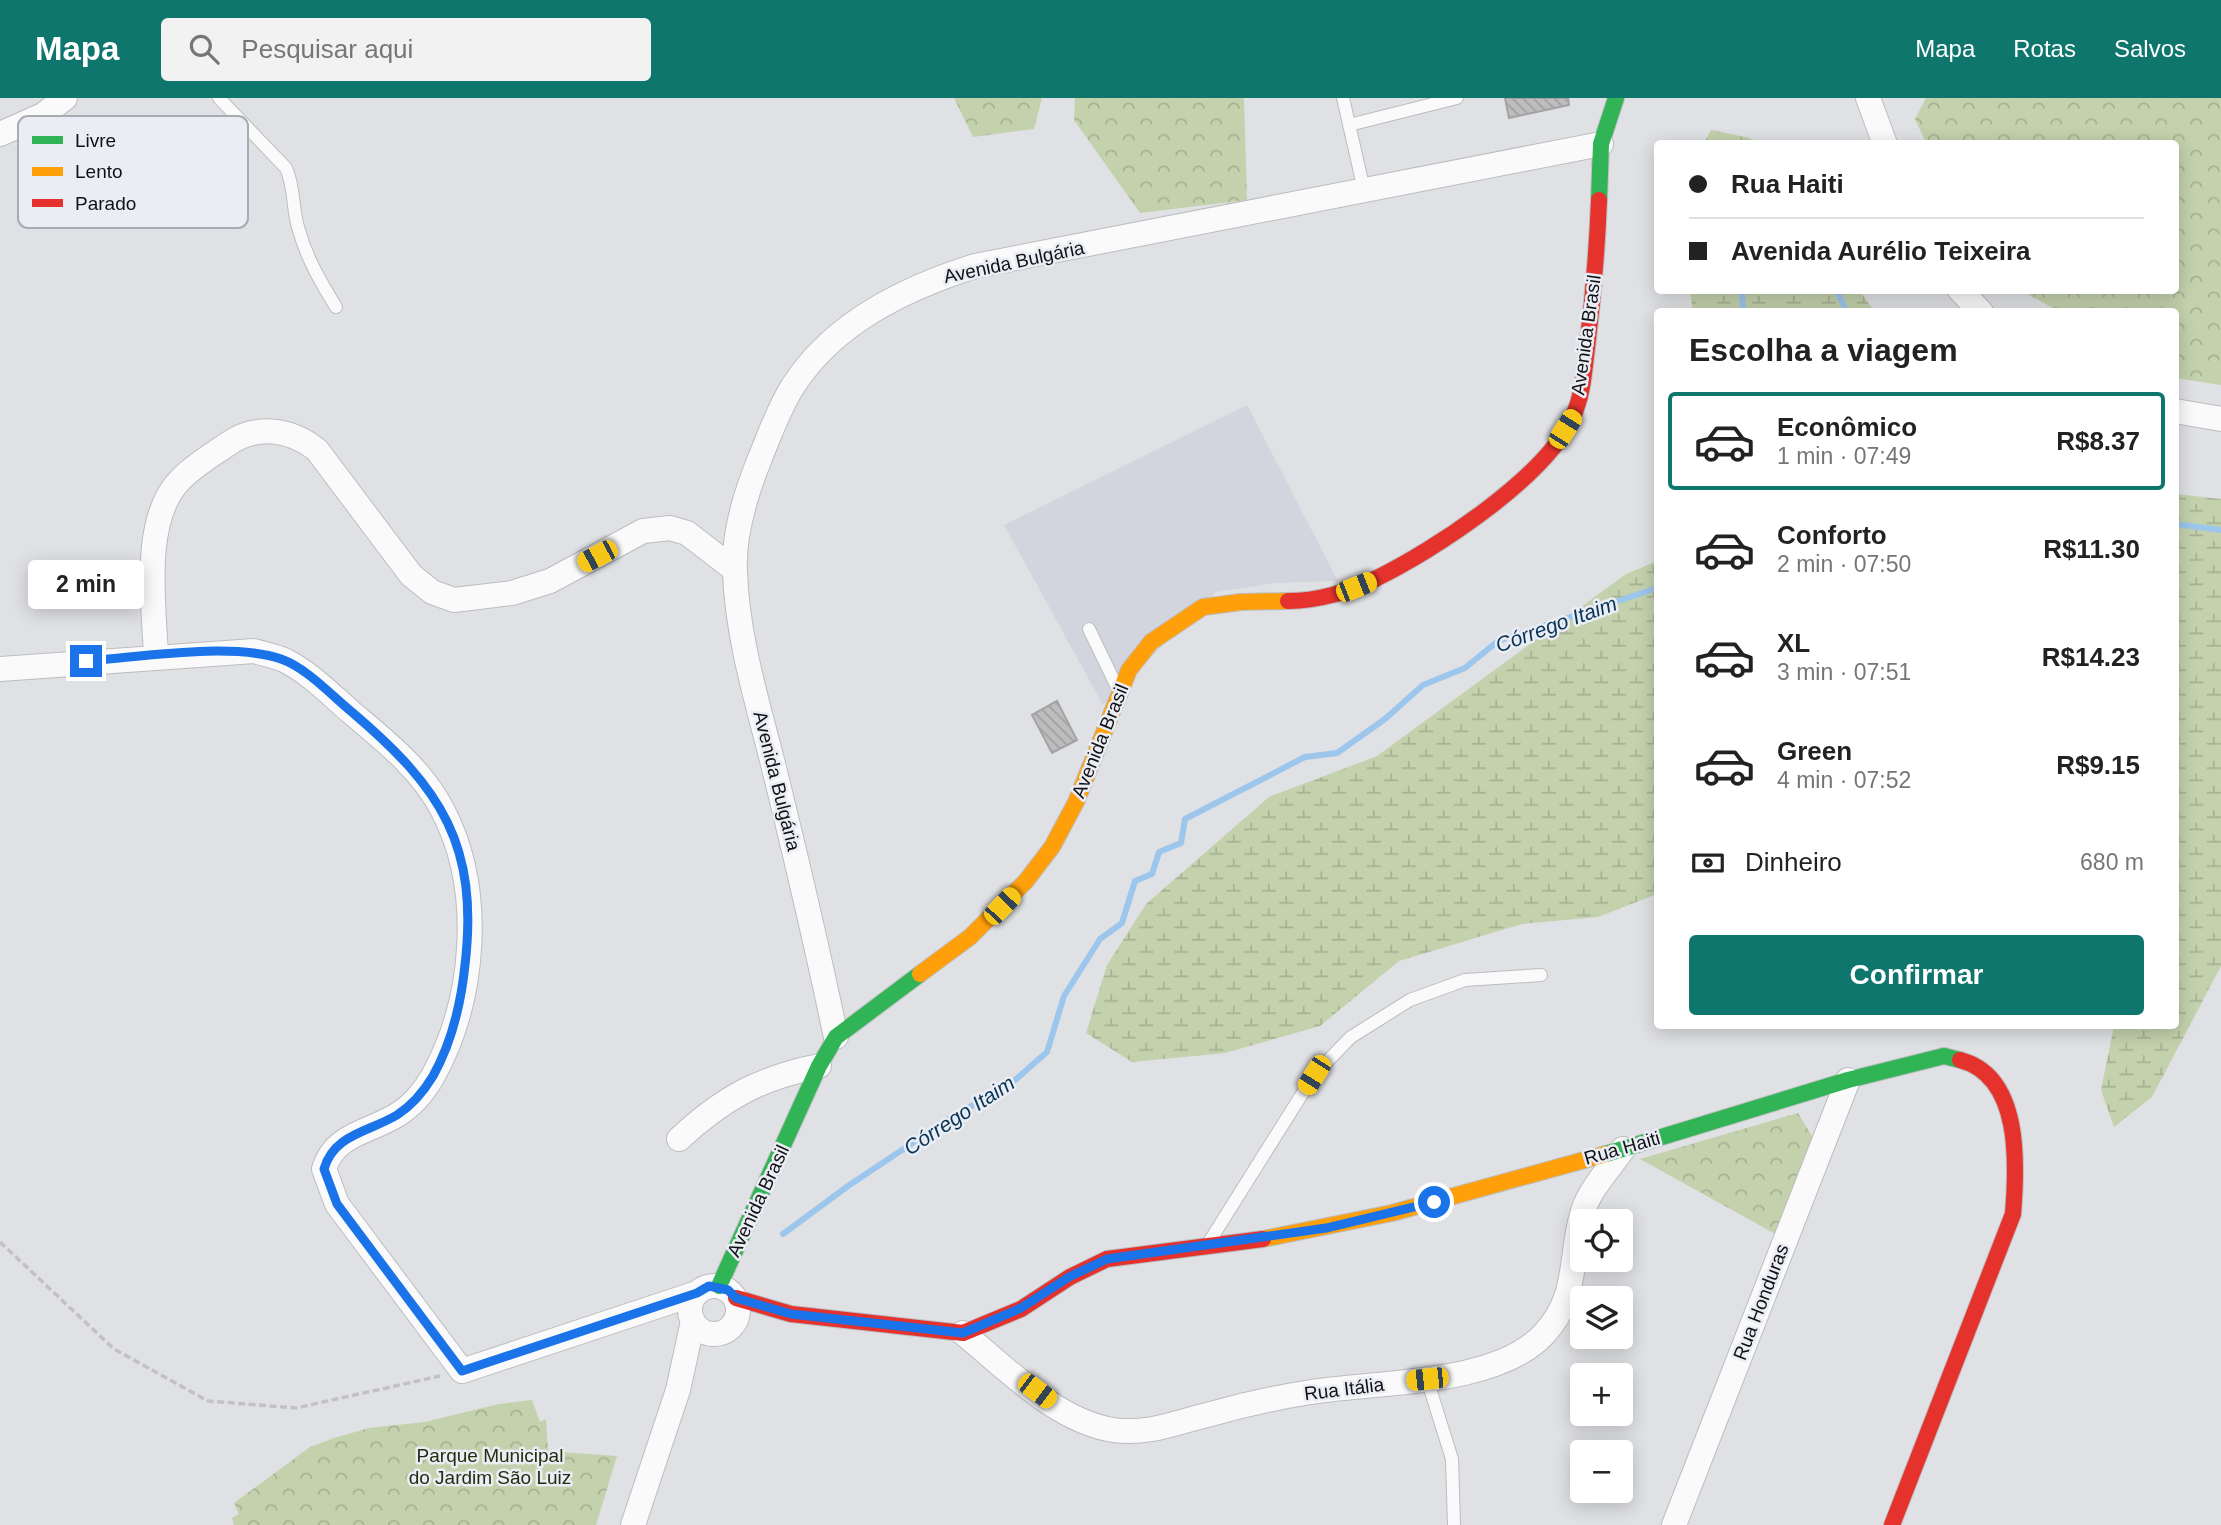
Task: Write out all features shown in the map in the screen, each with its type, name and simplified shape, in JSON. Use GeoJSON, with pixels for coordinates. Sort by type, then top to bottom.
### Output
{"type":"FeatureCollection","features":[{"type":"Feature","properties":{"kind":"street"},"geometry":{"type":"LineString","coordinates":[[41,116],[65,98]]}},
{"type":"Feature","properties":{"kind":"street","name":"Avenida Brasil"},"geometry":{"type":"LineString","coordinates":[[717,1292],[819,1066],[836,1037],[970,937],[1026,881],[1052,847],[1076,802],[1119,691],[1129,670],[1151,642],[1203,607],[1241,602],[1311,601],[1374,580],[1460,528],[1520,482],[1557,442],[1573,417],[1581,392],[1595,287],[1601,144],[1616,98]]}},
{"type":"Feature","properties":{"kind":"street"},"geometry":{"type":"LineString","coordinates":[[1868,98],[1884,140]]}},
{"type":"Feature","properties":{"kind":"street"},"geometry":{"type":"LineString","coordinates":[[0,134],[18,126]]}},
{"type":"Feature","properties":{"kind":"street","name":"Avenida Bulgária"},"geometry":{"type":"LineString","coordinates":[[836,1037],[744,645],[735,570],[740,519],[750,483],[794,385],[818,355],[868,313],[892,298],[932,280],[975,266],[1601,144]]}},
{"type":"Feature","properties":{"kind":"street"},"geometry":{"type":"LineString","coordinates":[[1964,294],[1977,308]]}},
{"type":"Feature","properties":{"kind":"street"},"geometry":{"type":"LineString","coordinates":[[2179,412],[2221,419]]}},
{"type":"Feature","properties":{"kind":"street"},"geometry":{"type":"LineString","coordinates":[[156,656],[152,572],[157,530],[167,498],[180,480],[203,461],[237,438],[254,432],[284,432],[301,437],[317,450],[411,575],[432,592],[454,600],[512,593],[550,581],[643,531],[670,528],[687,533],[735,570]]}},
{"type":"Feature","properties":{"kind":"street"},"geometry":{"type":"LineString","coordinates":[[0,669],[254,651],[285,660],[391,745],[441,808],[457,842],[467,885],[470,925],[463,982],[452,1035],[432,1077],[417,1098],[399,1114],[343,1141],[327,1157],[324,1169],[337,1204],[462,1371],[717,1292]]}},
{"type":"Feature","properties":{"kind":"street","name":"Rua Haiti"},"geometry":{"type":"LineString","coordinates":[[717,1292],[791,1314],[963,1333],[1021,1308],[1069,1277],[1107,1259],[1326,1228],[1392,1213],[1623,1149],[1848,1080],[1944,1056],[1960,1058],[1979,1069],[1997,1086],[2009,1112],[2015,1152],[2013,1214],[1892,1525]]}},
{"type":"Feature","properties":{"kind":"street"},"geometry":{"type":"LineString","coordinates":[[679,1139],[701,1119],[747,1087],[786,1073],[819,1066]]}},
{"type":"Feature","properties":{"kind":"street","name":"Rua Honduras"},"geometry":{"type":"LineString","coordinates":[[1670,1524],[1848,1080]]}},
{"type":"Feature","properties":{"kind":"street","name":"Rua Itália"},"geometry":{"type":"LineString","coordinates":[[963,1333],[1057,1407],[1087,1423],[1113,1430],[1151,1432],[1211,1413],[1306,1392],[1427,1379],[1514,1357],[1530,1348],[1545,1334],[1566,1299],[1583,1211],[1623,1149]]}},
{"type":"Feature","properties":{"kind":"street"},"geometry":{"type":"LineString","coordinates":[[634,1525],[678,1390],[693,1321],[691,1303],[717,1292]]}},
{"type":"Feature","properties":{"kind":"street"},"geometry":{"type":"LineString","coordinates":[[678,1390],[721,1333],[735,1322],[738,1311],[717,1292]]}},
{"type":"Feature","properties":{"kind":"street","name":"Rua Haiti"},"geometry":{"type":"LineString","coordinates":[[721,1333],[791,1314]]}},
{"type":"Feature","properties":{"kind":"street"},"geometry":{"type":"LineString","coordinates":[[693,1321],[704,1332],[721,1333]]}},
{"type":"Feature","properties":{"kind":"lane"},"geometry":{"type":"LineString","coordinates":[[219,98],[236,116]]}},
{"type":"Feature","properties":{"kind":"lane"},"geometry":{"type":"LineString","coordinates":[[1343,98],[1364,190]]}},
{"type":"Feature","properties":{"kind":"lane"},"geometry":{"type":"LineString","coordinates":[[1349,125],[1457,98]]}},
{"type":"Feature","properties":{"kind":"lane"},"geometry":{"type":"LineString","coordinates":[[248,128],[286,168],[295,199],[296,223],[308,261],[336,307]]}},
{"type":"Feature","properties":{"kind":"lane"},"geometry":{"type":"LineString","coordinates":[[1089,629],[1119,691]]}},
{"type":"Feature","properties":{"kind":"lane"},"geometry":{"type":"LineString","coordinates":[[1207,1245],[1314,1075],[1351,1037],[1410,1000],[1465,981],[1541,975]]}},
{"type":"Feature","properties":{"kind":"lane"},"geometry":{"type":"LineString","coordinates":[[1427,1379],[1452,1459],[1454,1525]]}},
{"type":"Feature","properties":{"kind":"path"},"geometry":{"type":"LineString","coordinates":[[0,1242],[114,1349],[208,1401],[296,1408],[462,1371]]}},
{"type":"Feature","properties":{"kind":"shaded area"},"geometry":{"type":"Polygon","coordinates":[[[1247,405],[1338,581],[1275,583],[1216,592],[1103,705],[1004,525],[1247,405]]]}},
{"type":"Feature","properties":{"kind":"green space"},"geometry":{"type":"Polygon","coordinates":[[[954,98],[1042,98],[1034,129],[973,137],[954,98]]]}},
{"type":"Feature","properties":{"kind":"green space"},"geometry":{"type":"Polygon","coordinates":[[[1075,98],[1244,98],[1247,200],[1140,213],[1074,120],[1075,98]]]}},
{"type":"Feature","properties":{"kind":"green space"},"geometry":{"type":"Polygon","coordinates":[[[1926,98],[2221,98],[2221,385],[2179,379],[2179,308],[2053,308],[2027,294],[2179,294],[2179,140],[1925,140],[1915,119],[1926,98]]]}},
{"type":"Feature","properties":{"kind":"green space"},"geometry":{"type":"Polygon","coordinates":[[[1711,130],[1752,140],[1706,140],[1711,130]]]}},
{"type":"Feature","properties":{"kind":"green space"},"geometry":{"type":"Polygon","coordinates":[[[1690,294],[1862,294],[1872,308],[1693,308],[1690,294]]]}},
{"type":"Feature","properties":{"kind":"green space"},"geometry":{"type":"Polygon","coordinates":[[[2179,494],[2221,499],[2221,966],[2152,1097],[2114,1127],[2101,1090],[2113,1029],[2179,1029],[2179,494]]]}},
{"type":"Feature","properties":{"kind":"green space"},"geometry":{"type":"Polygon","coordinates":[[[1654,562],[1654,895],[1598,917],[1522,924],[1399,961],[1320,1026],[1225,1053],[1132,1062],[1086,1033],[1107,965],[1146,904],[1269,797],[1377,756],[1626,574],[1654,562]]]}},
{"type":"Feature","properties":{"kind":"green space"},"geometry":{"type":"Polygon","coordinates":[[[1798,1113],[1818,1146],[1779,1236],[1640,1159],[1798,1113]]]}},
{"type":"Feature","properties":{"kind":"green space","name":"Parque Municipal do Jardim São Luiz"},"geometry":{"type":"Polygon","coordinates":[[[532,1400],[540,1422],[546,1419],[548,1451],[617,1456],[596,1525],[234,1525],[232,1518],[239,1514],[234,1503],[310,1447],[369,1428],[425,1422],[499,1404],[532,1400]]]}},
{"type":"Feature","properties":{"kind":"building"},"geometry":{"type":"Polygon","coordinates":[[[1505,98],[1568,98],[1569,105],[1509,118],[1505,98]]]}},
{"type":"Feature","properties":{"kind":"building"},"geometry":{"type":"Polygon","coordinates":[[[1057,701],[1077,740],[1052,753],[1032,715],[1057,701]]]}},
{"type":"Feature","properties":{"kind":"waterway","name":"Córrego Itaim"},"geometry":{"type":"LineString","coordinates":[[1742,294],[1743,308]]}},
{"type":"Feature","properties":{"kind":"waterway","name":"Córrego Itaim"},"geometry":{"type":"LineString","coordinates":[[1838,294],[1845,308]]}},
{"type":"Feature","properties":{"kind":"waterway","name":"Córrego Itaim"},"geometry":{"type":"LineString","coordinates":[[2179,525],[2221,530]]}},
{"type":"Feature","properties":{"kind":"waterway","name":"Córrego Itaim"},"geometry":{"type":"LineString","coordinates":[[783,1234],[848,1186],[956,1114],[1006,1088],[1047,1052],[1064,996],[1100,939],[1122,923],[1135,881],[1152,874],[1159,852],[1181,843],[1185,819],[1305,757],[1337,753],[1385,719],[1423,685],[1465,668],[1498,641],[1654,589]]}},
{"type":"Feature","properties":{"kind":"traffic: fast"},"geometry":{"type":"LineString","coordinates":[[1599,200],[1601,144],[1616,98]]}},
{"type":"Feature","properties":{"kind":"traffic: fast"},"geometry":{"type":"LineString","coordinates":[[719,1286],[819,1066],[836,1037],[920,974]]}},
{"type":"Feature","properties":{"kind":"traffic: fast"},"geometry":{"type":"LineString","coordinates":[[1606,1154],[1848,1080],[1944,1056],[1960,1060]]}},
{"type":"Feature","properties":{"kind":"traffic: slow"},"geometry":{"type":"LineString","coordinates":[[920,974],[970,937],[1026,881],[1052,847],[1076,802],[1129,670],[1151,642],[1203,607],[1241,602],[1288,601]]}},
{"type":"Feature","properties":{"kind":"traffic: slow"},"geometry":{"type":"LineString","coordinates":[[1263,1239],[1392,1213],[1606,1154]]}},
{"type":"Feature","properties":{"kind":"traffic: jam"},"geometry":{"type":"LineString","coordinates":[[1288,601],[1333,595],[1355,588],[1427,550],[1515,487],[1560,439],[1573,416],[1583,383],[1593,293],[1599,200]]}},
{"type":"Feature","properties":{"kind":"traffic: jam"},"geometry":{"type":"LineString","coordinates":[[1892,1525],[2013,1214],[2014,1148],[2005,1103],[1995,1084],[1980,1069],[1960,1060]]}},
{"type":"Feature","properties":{"kind":"traffic: jam"},"geometry":{"type":"LineString","coordinates":[[736,1298],[791,1314],[963,1333],[1021,1309],[1070,1277],[1107,1259],[1263,1239]]}},
{"type":"Feature","properties":{"kind":"route"},"geometry":{"type":"LineString","coordinates":[[86,661],[254,651],[285,660],[391,745],[420,777],[441,808],[457,842],[467,885],[470,925],[463,982],[452,1035],[432,1077],[417,1098],[399,1114],[351,1135],[335,1147],[327,1157],[324,1169],[337,1204],[462,1371],[697,1293],[709,1286],[719,1286],[736,1298],[791,1314],[963,1333],[998,1320],[1088,1266],[1107,1259],[1326,1228],[1434,1202]]}}]}
